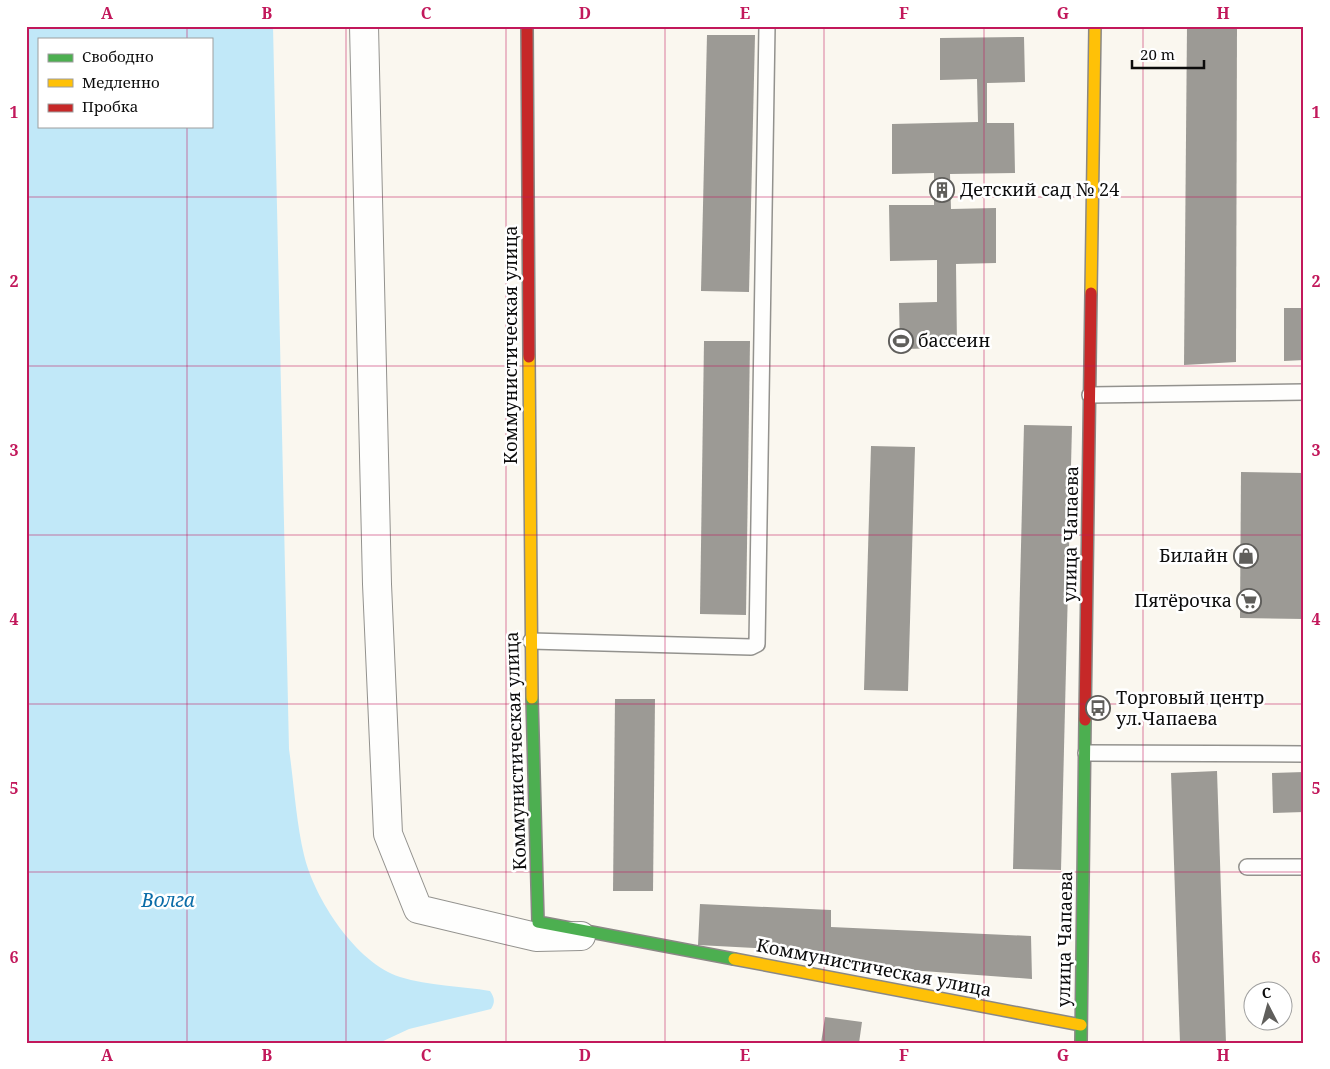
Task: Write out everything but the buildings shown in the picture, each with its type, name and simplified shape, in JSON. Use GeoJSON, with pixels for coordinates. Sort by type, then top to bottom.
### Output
{"type":"FeatureCollection","features":[{"type":"Feature","properties":{"kind":"street"},"geometry":{"type":"LineString","coordinates":[[364,26],[377,584],[388,834],[418,909],[536,938],[605,935]]}},
{"type":"Feature","properties":{"kind":"street","name":"Коммунистическая улица"},"geometry":{"type":"LineString","coordinates":[[527,26],[531,641],[538,922],[1081,1025]]}},
{"type":"Feature","properties":{"kind":"street","name":"улица Чапаева"},"geometry":{"type":"LineString","coordinates":[[1081,1043],[1095,26]]}},
{"type":"Feature","properties":{"kind":"lane"},"geometry":{"type":"LineString","coordinates":[[531,641],[752,647],[757,644],[767,26]]}},
{"type":"Feature","properties":{"kind":"lane"},"geometry":{"type":"LineString","coordinates":[[1090,395],[1304,392]]}},
{"type":"Feature","properties":{"kind":"lane"},"geometry":{"type":"LineString","coordinates":[[1086,752],[1304,754]]}},
{"type":"Feature","properties":{"kind":"lane"},"geometry":{"type":"LineString","coordinates":[[1247,867],[1304,867]]}},
{"type":"Feature","properties":{"kind":"water","name":"Волга"},"geometry":{"type":"Polygon","coordinates":[[[26,26],[273,26],[289,749],[301,842],[309,872],[327,909],[353,944],[368,958],[384,970],[400,977],[434,984],[490,991],[494,998],[491,1009],[409,1029],[379,1043],[26,1043],[26,26]]]}},
{"type":"Feature","properties":{"kind":"traffic: fast"},"geometry":{"type":"LineString","coordinates":[[532,698],[538,922],[734,959]]}},
{"type":"Feature","properties":{"kind":"traffic: fast"},"geometry":{"type":"LineString","coordinates":[[1081,1042],[1085,720]]}},
{"type":"Feature","properties":{"kind":"traffic: slow"},"geometry":{"type":"LineString","coordinates":[[1091,293],[1095,26]]}},
{"type":"Feature","properties":{"kind":"traffic: slow"},"geometry":{"type":"LineString","coordinates":[[529,357],[532,698]]}},
{"type":"Feature","properties":{"kind":"traffic: slow"},"geometry":{"type":"LineString","coordinates":[[734,959],[1081,1025]]}},
{"type":"Feature","properties":{"kind":"traffic: jam"},"geometry":{"type":"LineString","coordinates":[[527,26],[529,357]]}},
{"type":"Feature","properties":{"kind":"traffic: jam"},"geometry":{"type":"LineString","coordinates":[[1085,720],[1091,293]]}},
{"type":"Feature","properties":{"kind":"place","name":"Детский сад № 24"},"geometry":{"type":"Point","coordinates":[942,190]}},
{"type":"Feature","properties":{"kind":"place","name":"бассеин"},"geometry":{"type":"Point","coordinates":[901,341]}},
{"type":"Feature","properties":{"kind":"place","name":"Билайн"},"geometry":{"type":"Point","coordinates":[1246,556]}},
{"type":"Feature","properties":{"kind":"place","name":"Пятёрочка"},"geometry":{"type":"Point","coordinates":[1249,601]}},
{"type":"Feature","properties":{"kind":"place","name":"Торговый центр ул.Чапаева"},"geometry":{"type":"Point","coordinates":[1098,708]}}]}
